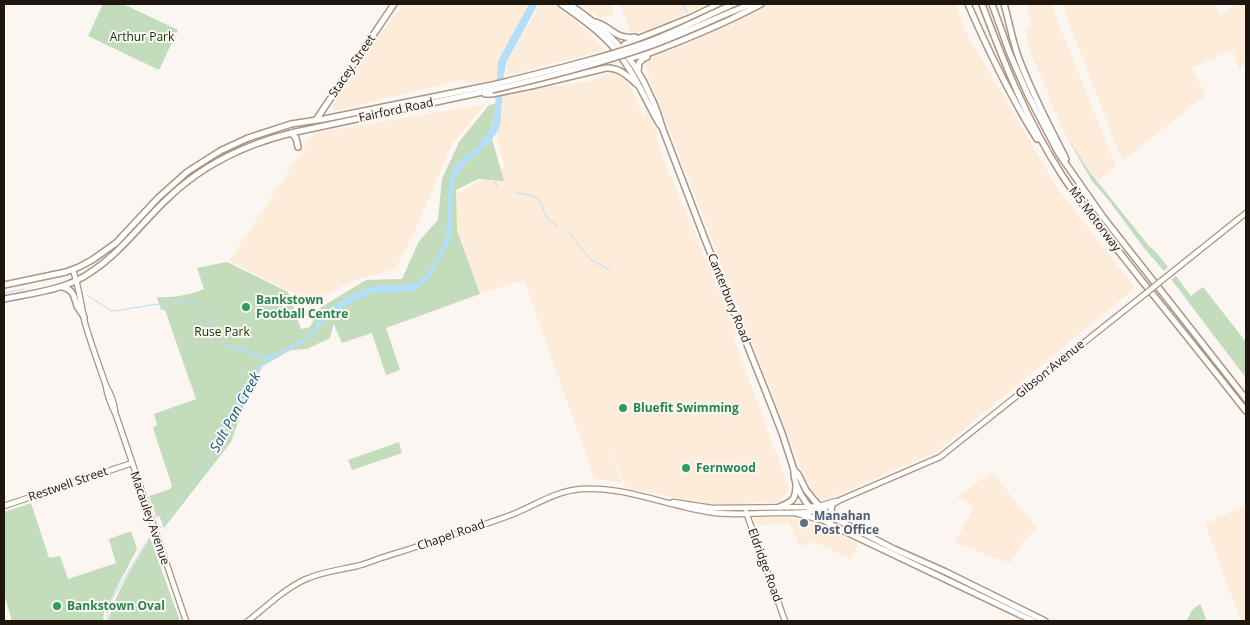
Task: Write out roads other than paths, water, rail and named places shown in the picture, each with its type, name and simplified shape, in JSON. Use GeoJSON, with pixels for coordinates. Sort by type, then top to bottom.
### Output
{"type":"FeatureCollection","features":[{"type":"Feature","properties":{"kind":"highway","name":"Stacey Street"},"geometry":{"type":"LineString","coordinates":[[310,129],[394,4]]}},
{"type":"Feature","properties":{"kind":"highway","name":"Canterbury Road"},"geometry":{"type":"LineString","coordinates":[[561,4],[593,27],[619,55],[662,127],[773,410],[794,470],[796,482],[809,507],[824,520],[842,530],[1033,621]]}},
{"type":"Feature","properties":{"kind":"highway","name":"Canterbury Road"},"geometry":{"type":"LineString","coordinates":[[569,4],[606,32],[630,58],[655,106],[662,127]]}},
{"type":"Feature","properties":{"kind":"highway"},"geometry":{"type":"LineString","coordinates":[[719,4],[690,18],[627,43],[619,55],[630,58],[658,50],[710,29],[762,4]]}},
{"type":"Feature","properties":{"kind":"highway","name":"Fairford Road"},"geometry":{"type":"LineString","coordinates":[[76,280],[92,272],[110,258],[174,193],[202,170],[246,147],[274,137],[549,76],[620,56],[671,38],[752,4]]}},
{"type":"Feature","properties":{"kind":"highway"},"geometry":{"type":"LineString","coordinates":[[968,4],[1010,92],[1042,148],[1055,164]]}},
{"type":"Feature","properties":{"kind":"highway","name":"M5 Motorway"},"geometry":{"type":"LineString","coordinates":[[982,4],[1014,86],[1032,123],[1072,191],[1246,412]]}},
{"type":"Feature","properties":{"kind":"highway","name":"M5 Motorway"},"geometry":{"type":"LineString","coordinates":[[992,4],[1010,54],[1028,95],[1059,154],[1103,217],[1246,399]]}},
{"type":"Feature","properties":{"kind":"highway"},"geometry":{"type":"LineString","coordinates":[[1004,4],[1018,56],[1026,77],[1075,177]]}},
{"type":"Feature","properties":{"kind":"highway","name":"Fairford Road"},"geometry":{"type":"LineString","coordinates":[[73,270],[112,246],[167,189],[187,172],[229,146],[256,134],[290,124],[492,89],[628,49],[667,34],[731,5]]}},
{"type":"Feature","properties":{"kind":"highway"},"geometry":{"type":"LineString","coordinates":[[592,22],[601,23],[623,37],[629,38],[645,35]]}},
{"type":"Feature","properties":{"kind":"highway"},"geometry":{"type":"LineString","coordinates":[[638,71],[640,61],[658,50]]}},
{"type":"Feature","properties":{"kind":"highway"},"geometry":{"type":"LineString","coordinates":[[492,89],[556,80],[606,68],[616,69],[624,73],[638,85]]}},
{"type":"Feature","properties":{"kind":"highway"},"geometry":{"type":"LineString","coordinates":[[327,103],[329,112],[336,116]]}},
{"type":"Feature","properties":{"kind":"highway"},"geometry":{"type":"LineString","coordinates":[[291,133],[296,138],[298,146]]}},
{"type":"Feature","properties":{"kind":"highway"},"geometry":{"type":"LineString","coordinates":[[4,285],[73,270]]}},
{"type":"Feature","properties":{"kind":"highway"},"geometry":{"type":"LineString","coordinates":[[4,299],[60,287],[76,280]]}},
{"type":"Feature","properties":{"kind":"highway"},"geometry":{"type":"LineString","coordinates":[[60,287],[66,287],[72,292],[84,317]]}},
{"type":"Feature","properties":{"kind":"highway","name":"Canterbury Road"},"geometry":{"type":"LineString","coordinates":[[794,470],[820,508],[834,518],[894,549],[946,572],[1045,621]]}},
{"type":"Feature","properties":{"kind":"highway"},"geometry":{"type":"LineString","coordinates":[[779,507],[793,500],[796,482]]}},
{"type":"Feature","properties":{"kind":"highway"},"geometry":{"type":"LineString","coordinates":[[832,506],[831,512],[834,518]]}},
{"type":"Feature","properties":{"kind":"highway"},"geometry":{"type":"LineString","coordinates":[[796,513],[824,520]]}},
{"type":"Feature","properties":{"kind":"main road","name":"Gibson Avenue"},"geometry":{"type":"LineString","coordinates":[[814,511],[940,457],[1246,213]]}},
{"type":"Feature","properties":{"kind":"main road","name":"Macauley Avenue"},"geometry":{"type":"LineString","coordinates":[[73,270],[84,317],[106,386],[115,405],[116,415],[186,621]]}},
{"type":"Feature","properties":{"kind":"main road","name":"Restwell Street"},"geometry":{"type":"LineString","coordinates":[[4,506],[132,463]]}},
{"type":"Feature","properties":{"kind":"main road","name":"Chapel Road"},"geometry":{"type":"LineString","coordinates":[[248,621],[291,588],[308,578],[322,573],[359,566],[496,520],[561,492],[597,489],[716,513],[779,507],[809,507]]}},
{"type":"Feature","properties":{"kind":"main road","name":"Gibson Avenue"},"geometry":{"type":"LineString","coordinates":[[809,507],[832,506],[840,500]]}},
{"type":"Feature","properties":{"kind":"main road","name":"Chapel Road"},"geometry":{"type":"LineString","coordinates":[[746,510],[796,513],[814,511]]}},
{"type":"Feature","properties":{"kind":"main road","name":"Eldridge Road"},"geometry":{"type":"LineString","coordinates":[[746,510],[785,621]]}},
{"type":"Feature","properties":{"kind":"water"},"geometry":{"type":"Polygon","coordinates":[[[529,4],[538,4],[506,63],[500,125],[490,142],[468,161],[456,176],[453,185],[449,243],[428,280],[411,291],[372,293],[331,313],[304,342],[264,364],[233,419],[230,417],[261,364],[268,359],[226,347],[226,345],[266,356],[273,355],[307,337],[328,309],[354,294],[376,286],[413,285],[428,274],[446,239],[451,174],[457,164],[477,147],[489,132],[494,120],[498,61],[529,4]]]}},
{"type":"Feature","properties":{"kind":"waterway"},"geometry":{"type":"LineString","coordinates":[[683,4],[687,13]]}},
{"type":"Feature","properties":{"kind":"waterway"},"geometry":{"type":"LineString","coordinates":[[489,171],[497,186]]}},
{"type":"Feature","properties":{"kind":"waterway"},"geometry":{"type":"LineString","coordinates":[[515,192],[538,199],[548,219],[558,226]]}},
{"type":"Feature","properties":{"kind":"waterway"},"geometry":{"type":"LineString","coordinates":[[570,234],[590,259],[610,270]]}},
{"type":"Feature","properties":{"kind":"waterway","name":"Salt Pan Creek"},"geometry":{"type":"LineString","coordinates":[[408,285],[426,275],[431,267]]}},
{"type":"Feature","properties":{"kind":"waterway"},"geometry":{"type":"LineString","coordinates":[[4,293],[24,289]]}},
{"type":"Feature","properties":{"kind":"waterway"},"geometry":{"type":"LineString","coordinates":[[87,295],[110,310],[115,311],[151,305],[195,302],[226,346]]}},
{"type":"Feature","properties":{"kind":"waterway","name":"Salt Pan Creek"},"geometry":{"type":"LineString","coordinates":[[158,530],[208,460],[231,419]]}},
{"type":"Feature","properties":{"kind":"waterway","name":"Salt Pan Creek"},"geometry":{"type":"LineString","coordinates":[[107,621],[110,602],[149,538],[155,532]]}},
{"type":"Feature","properties":{"kind":"place","name":"Bankstown Football Centre"},"geometry":{"type":"Point","coordinates":[246,307]}},
{"type":"Feature","properties":{"kind":"place","name":"Bluefit Swimming"},"geometry":{"type":"Point","coordinates":[623,408]}},
{"type":"Feature","properties":{"kind":"place","name":"Fernwood"},"geometry":{"type":"Point","coordinates":[686,468]}},
{"type":"Feature","properties":{"kind":"place","name":"Manahan Post Office"},"geometry":{"type":"Point","coordinates":[804,523]}},
{"type":"Feature","properties":{"kind":"place","name":"Bankstown Oval"},"geometry":{"type":"Point","coordinates":[57,606]}},
{"type":"Feature","properties":{"kind":"park label","name":"Arthur Park"},"geometry":{"type":"Point","coordinates":[142,37]}},
{"type":"Feature","properties":{"kind":"park label","name":"Ruse Park"},"geometry":{"type":"Point","coordinates":[222,332]}}]}
